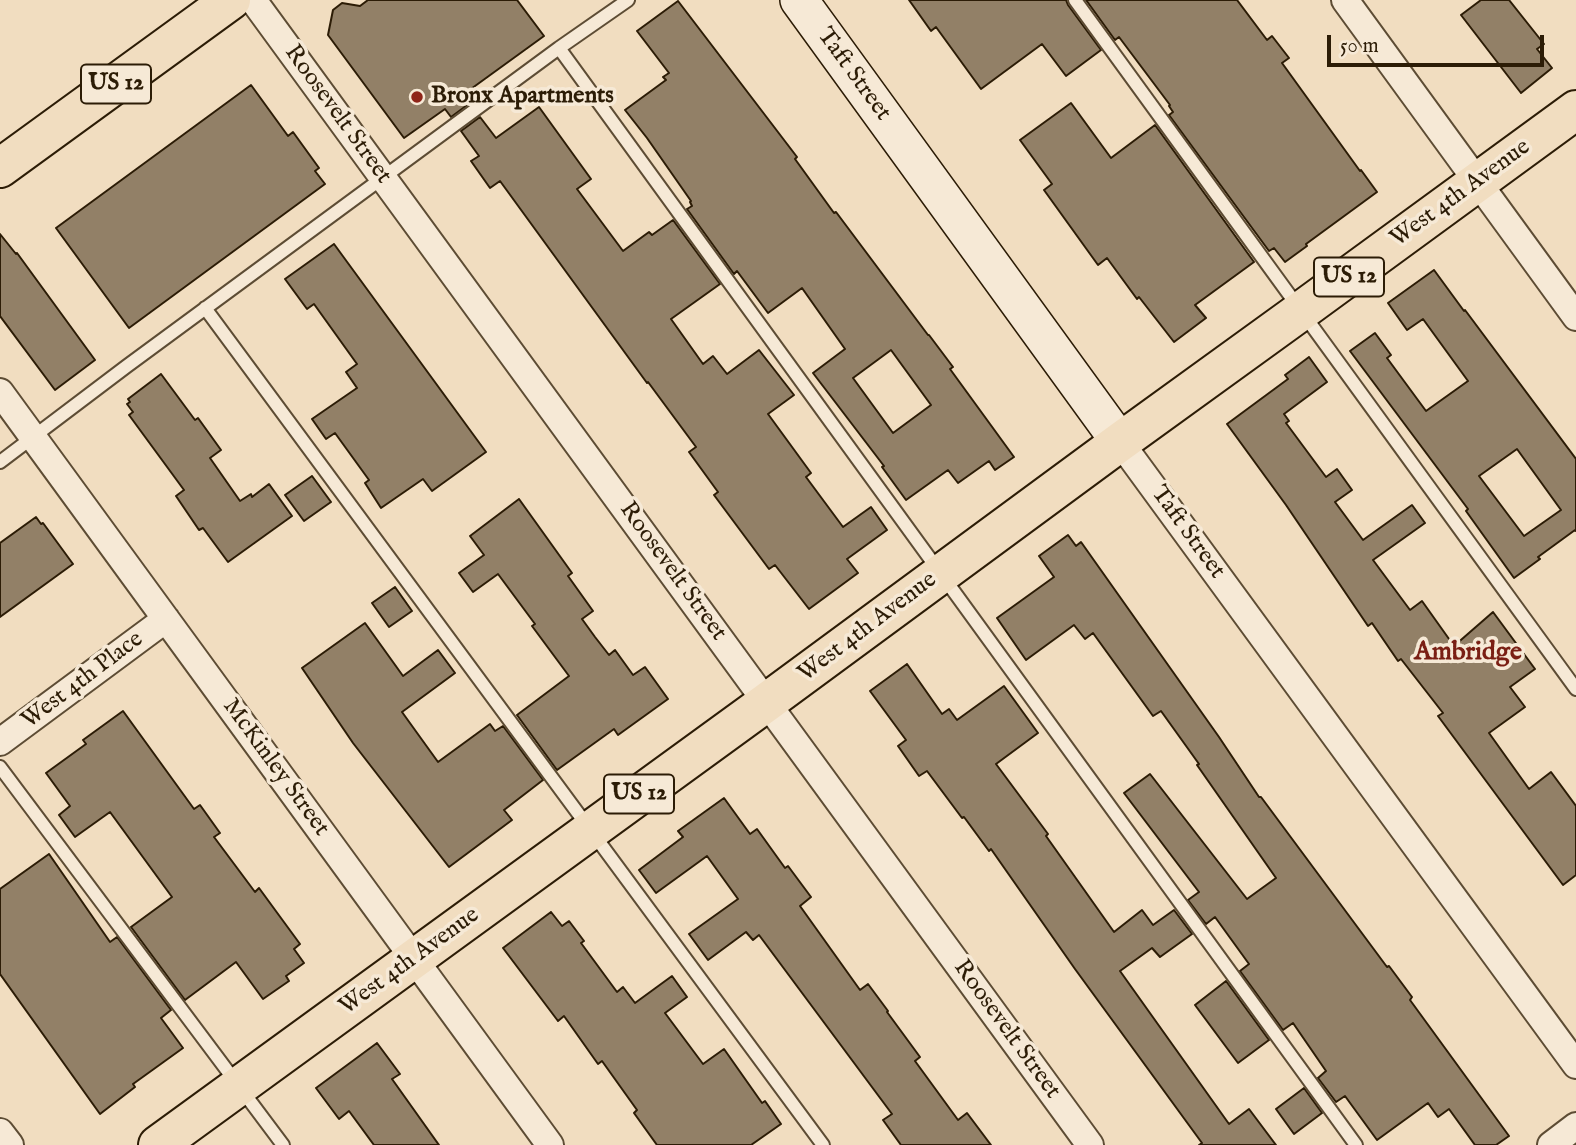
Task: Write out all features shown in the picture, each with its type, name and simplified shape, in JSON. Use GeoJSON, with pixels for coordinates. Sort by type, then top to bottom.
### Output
{"type":"FeatureCollection","features":[{"type":"Feature","properties":{"kind":"main road","name":"US 12"},"geometry":{"type":"LineString","coordinates":[[0,168],[231,0]]}},
{"type":"Feature","properties":{"kind":"main road","name":"West 4th Avenue"},"geometry":{"type":"LineString","coordinates":[[158,1145],[1576,110]]}},
{"type":"Feature","properties":{"kind":"street","name":"Roosevelt Street"},"geometry":{"type":"LineString","coordinates":[[253,0],[1090,1145]]}},
{"type":"Feature","properties":{"kind":"street","name":"Taft Street"},"geometry":{"type":"LineString","coordinates":[[799,0],[1576,1065]]}},
{"type":"Feature","properties":{"kind":"street"},"geometry":{"type":"LineString","coordinates":[[1345,0],[1576,317]]}},
{"type":"Feature","properties":{"kind":"street","name":"McKinley Street"},"geometry":{"type":"LineString","coordinates":[[0,392],[550,1145]]}},
{"type":"Feature","properties":{"kind":"street","name":"West 4th Place"},"geometry":{"type":"LineString","coordinates":[[0,742],[166,619]]}},
{"type":"Feature","properties":{"kind":"street"},"geometry":{"type":"LineString","coordinates":[[1551,1145],[1576,1126]]}},
{"type":"Feature","properties":{"kind":"street"},"geometry":{"type":"LineString","coordinates":[[0,1132],[10,1145]]}},
{"type":"Feature","properties":{"kind":"lane"},"geometry":{"type":"LineString","coordinates":[[0,462],[205,308],[628,0]]}},
{"type":"Feature","properties":{"kind":"lane"},"geometry":{"type":"LineString","coordinates":[[1075,0],[1576,689]]}},
{"type":"Feature","properties":{"kind":"lane"},"geometry":{"type":"LineString","coordinates":[[559,48],[1356,1145]]}},
{"type":"Feature","properties":{"kind":"lane"},"geometry":{"type":"LineString","coordinates":[[205,308],[823,1145]]}},
{"type":"Feature","properties":{"kind":"lane"},"geometry":{"type":"LineString","coordinates":[[0,767],[283,1145]]}},
{"type":"Feature","properties":{"kind":"building","name":"Bronx Apartments"},"geometry":{"type":"Polygon","coordinates":[[[368,0],[517,0],[544,36],[464,94],[470,103],[451,117],[445,109],[404,138],[328,35],[333,10],[342,3],[360,6],[368,0]]]}},
{"type":"Feature","properties":{"kind":"building"},"geometry":{"type":"Polygon","coordinates":[[[909,0],[1066,0],[1101,50],[1066,76],[1042,44],[981,89],[936,27],[931,31],[909,0]]]}},
{"type":"Feature","properties":{"kind":"building"},"geometry":{"type":"Polygon","coordinates":[[[1086,0],[1237,0],[1267,40],[1272,36],[1289,58],[1282,63],[1377,192],[1285,262],[1274,248],[1269,251],[1169,115],[1173,112],[1170,105],[1119,37],[1115,40],[1086,0]]]}},
{"type":"Feature","properties":{"kind":"building"},"geometry":{"type":"Polygon","coordinates":[[[1481,0],[1509,0],[1544,44],[1537,49],[1552,68],[1521,93],[1461,15],[1481,0]]]}},
{"type":"Feature","properties":{"kind":"building"},"geometry":{"type":"Polygon","coordinates":[[[678,1],[797,157],[795,159],[834,213],[836,212],[953,367],[950,369],[1014,457],[995,470],[989,461],[958,483],[948,470],[906,500],[882,467],[884,466],[813,373],[845,349],[802,288],[768,313],[737,271],[734,274],[687,209],[692,206],[691,201],[625,110],[666,80],[663,77],[669,73],[637,31],[678,1]],[[891,350],[853,378],[893,433],[931,405],[891,350]]]}},
{"type":"Feature","properties":{"kind":"building"},"geometry":{"type":"Polygon","coordinates":[[[251,85],[288,136],[293,132],[319,168],[315,171],[325,184],[129,328],[56,228],[251,85]]]}},
{"type":"Feature","properties":{"kind":"building"},"geometry":{"type":"Polygon","coordinates":[[[1071,103],[1111,158],[1155,125],[1254,262],[1195,305],[1206,318],[1174,342],[1139,297],[1137,299],[1107,258],[1098,265],[1044,190],[1052,184],[1020,140],[1071,103]]]}},
{"type":"Feature","properties":{"kind":"building"},"geometry":{"type":"Polygon","coordinates":[[[539,107],[591,179],[577,189],[623,251],[649,232],[652,235],[673,220],[720,284],[671,319],[703,364],[713,356],[727,374],[759,350],[794,395],[768,414],[811,473],[806,477],[843,527],[871,507],[887,530],[847,559],[858,573],[809,609],[775,565],[769,569],[714,495],[718,492],[689,452],[696,447],[500,181],[490,188],[471,161],[479,156],[461,131],[480,117],[496,138],[539,107]]]}},
{"type":"Feature","properties":{"kind":"building"},"geometry":{"type":"Polygon","coordinates":[[[0,234],[17,253],[95,360],[55,390],[0,316],[0,234]]]}},
{"type":"Feature","properties":{"kind":"building"},"geometry":{"type":"Polygon","coordinates":[[[334,244],[486,452],[432,491],[423,479],[381,508],[365,483],[369,480],[335,433],[326,439],[312,419],[357,388],[346,372],[357,364],[314,304],[307,309],[285,279],[334,244]]]}},
{"type":"Feature","properties":{"kind":"building"},"geometry":{"type":"Polygon","coordinates":[[[1434,270],[1576,459],[1576,531],[1538,557],[1540,559],[1514,578],[1466,511],[1468,509],[1350,351],[1375,333],[1391,355],[1387,358],[1426,411],[1468,381],[1423,319],[1407,330],[1388,303],[1434,270]],[[1517,449],[1479,476],[1524,536],[1561,510],[1517,449]]]}},
{"type":"Feature","properties":{"kind":"building"},"geometry":{"type":"Polygon","coordinates":[[[1309,357],[1327,382],[1284,414],[1289,421],[1286,423],[1326,477],[1337,469],[1352,490],[1335,502],[1363,540],[1412,505],[1425,523],[1373,560],[1410,610],[1422,601],[1454,646],[1493,612],[1535,669],[1510,687],[1525,707],[1489,733],[1529,789],[1551,772],[1576,806],[1576,875],[1563,885],[1438,716],[1443,713],[1401,659],[1398,661],[1372,623],[1368,626],[1227,424],[1288,379],[1285,375],[1309,357]]]}},
{"type":"Feature","properties":{"kind":"building"},"geometry":{"type":"Polygon","coordinates":[[[161,374],[221,450],[210,458],[240,501],[251,494],[252,497],[269,484],[292,516],[228,562],[203,528],[199,530],[176,496],[184,490],[129,415],[133,412],[127,404],[130,402],[128,399],[161,374]]]}},
{"type":"Feature","properties":{"kind":"building"},"geometry":{"type":"Polygon","coordinates":[[[312,476],[331,502],[304,521],[285,495],[312,476]]]}},
{"type":"Feature","properties":{"kind":"building"},"geometry":{"type":"Polygon","coordinates":[[[519,499],[572,573],[568,576],[593,611],[582,619],[595,637],[609,655],[615,650],[633,675],[645,667],[668,699],[618,735],[614,729],[557,770],[517,715],[569,676],[498,574],[473,592],[459,573],[484,555],[470,536],[519,499]]]}},
{"type":"Feature","properties":{"kind":"building"},"geometry":{"type":"Polygon","coordinates":[[[36,517],[73,564],[0,617],[0,543],[36,517]]]}},
{"type":"Feature","properties":{"kind":"building"},"geometry":{"type":"Polygon","coordinates":[[[1068,535],[1076,546],[1081,542],[1259,797],[1412,997],[1410,1000],[1509,1136],[1496,1145],[1475,1145],[1449,1109],[1438,1117],[1428,1103],[1377,1140],[1345,1096],[1336,1102],[1318,1078],[1326,1071],[1293,1023],[1283,1030],[1240,971],[1249,964],[1215,917],[1206,924],[1188,900],[1199,892],[1124,793],[1150,774],[1247,899],[1276,878],[1197,765],[1199,764],[1161,711],[1153,716],[1093,633],[1085,639],[1074,625],[1026,660],[997,618],[1054,577],[1039,556],[1068,535]]]}},
{"type":"Feature","properties":{"kind":"building"},"geometry":{"type":"Polygon","coordinates":[[[395,587],[412,611],[389,627],[372,603],[395,587]]]}},
{"type":"Feature","properties":{"kind":"building"},"geometry":{"type":"Polygon","coordinates":[[[365,623],[403,676],[438,650],[455,673],[402,712],[438,762],[490,724],[495,731],[503,726],[543,780],[504,810],[512,820],[449,867],[353,743],[302,668],[365,623]]]}},
{"type":"Feature","properties":{"kind":"building"},"geometry":{"type":"Polygon","coordinates":[[[907,664],[942,714],[949,709],[957,720],[1004,686],[1038,733],[996,764],[1048,834],[1046,836],[1114,932],[1142,910],[1153,925],[1174,910],[1192,934],[1160,957],[1152,948],[1120,971],[1229,1124],[1249,1109],[1276,1145],[1199,1145],[1202,1143],[991,849],[989,851],[927,771],[919,776],[898,746],[906,740],[870,691],[907,664]]]}},
{"type":"Feature","properties":{"kind":"building"},"geometry":{"type":"Polygon","coordinates":[[[123,711],[194,809],[200,805],[220,833],[214,837],[255,892],[259,888],[300,944],[294,949],[304,963],[286,976],[289,981],[263,999],[236,962],[185,1000],[131,927],[172,897],[110,812],[75,837],[59,815],[70,806],[46,773],[86,744],[83,740],[123,711]]]}},
{"type":"Feature","properties":{"kind":"building"},"geometry":{"type":"Polygon","coordinates":[[[724,798],[750,834],[757,829],[785,868],[788,866],[811,897],[800,906],[860,990],[868,984],[888,1011],[920,1057],[915,1061],[958,1120],[967,1113],[991,1145],[901,1145],[883,1120],[892,1114],[759,935],[753,940],[746,932],[708,960],[689,934],[738,899],[707,856],[656,893],[639,870],[683,837],[678,831],[724,798]]]}},
{"type":"Feature","properties":{"kind":"building"},"geometry":{"type":"Polygon","coordinates":[[[49,854],[110,942],[117,937],[171,1010],[161,1018],[183,1048],[133,1084],[135,1087],[100,1114],[0,974],[0,889],[49,854]]]}},
{"type":"Feature","properties":{"kind":"building"},"geometry":{"type":"Polygon","coordinates":[[[551,912],[562,926],[569,921],[584,941],[581,943],[617,992],[623,987],[635,1003],[672,976],[687,997],[665,1013],[703,1064],[724,1049],[762,1103],[765,1101],[781,1124],[751,1145],[657,1145],[634,1113],[637,1110],[602,1061],[598,1064],[564,1016],[558,1021],[503,948],[551,912]]]}},
{"type":"Feature","properties":{"kind":"building"},"geometry":{"type":"Polygon","coordinates":[[[1226,981],[1269,1040],[1238,1063],[1195,1005],[1226,981]]]}},
{"type":"Feature","properties":{"kind":"building"},"geometry":{"type":"Polygon","coordinates":[[[377,1043],[400,1074],[392,1079],[439,1145],[374,1145],[349,1111],[339,1119],[316,1088],[377,1043]]]}},
{"type":"Feature","properties":{"kind":"building"},"geometry":{"type":"Polygon","coordinates":[[[1304,1088],[1322,1113],[1294,1134],[1276,1109],[1304,1088]]]}},
{"type":"Feature","properties":{"kind":"place","name":"Bronx Apartments"},"geometry":{"type":"Point","coordinates":[417,97]}},
{"type":"Feature","properties":{"kind":"district","name":"Ambridge"},"geometry":{"type":"Point","coordinates":[1468,654]}}]}
